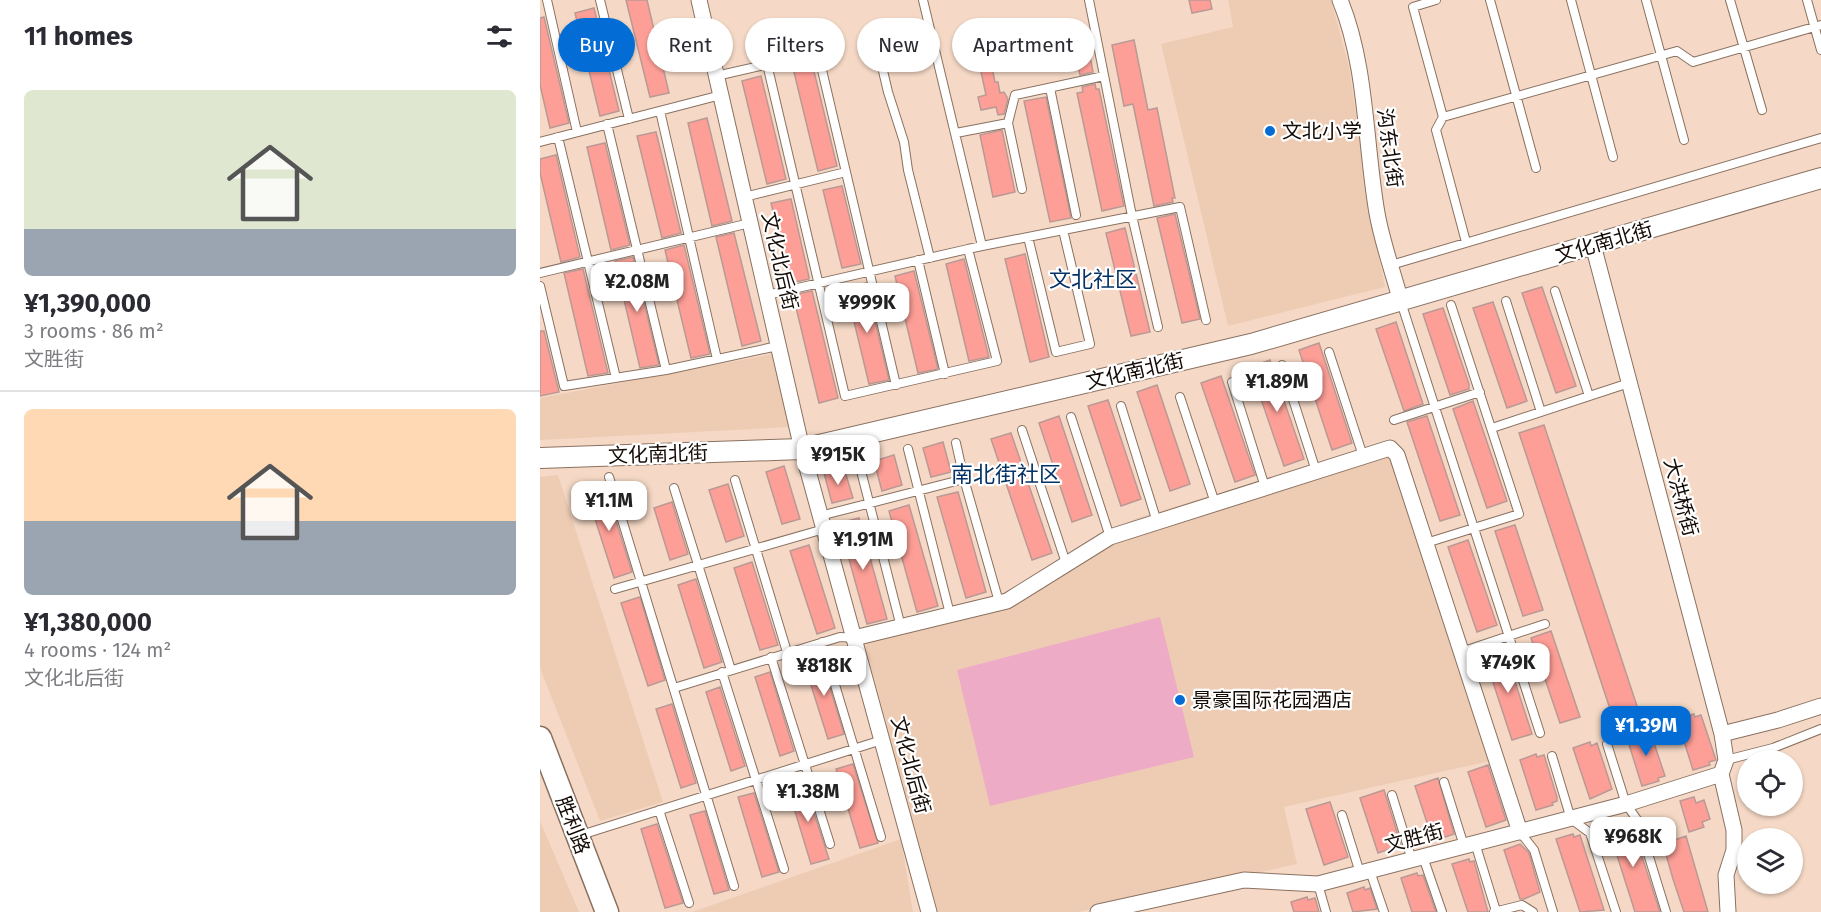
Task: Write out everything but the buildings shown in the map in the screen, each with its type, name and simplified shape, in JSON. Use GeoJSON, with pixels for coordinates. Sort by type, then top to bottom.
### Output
{"type":"FeatureCollection","features":[{"type":"Feature","properties":{"kind":"main road","name":"胜利路"},"geometry":{"type":"LineString","coordinates":[[540,738],[606,912]]}},
{"type":"Feature","properties":{"kind":"street","name":"文化北后街"},"geometry":{"type":"LineString","coordinates":[[699,0],[802,449],[929,912]]}},
{"type":"Feature","properties":{"kind":"street","name":"沟东北街"},"geometry":{"type":"LineString","coordinates":[[1340,0],[1353,40],[1377,215],[1401,302]]}},
{"type":"Feature","properties":{"kind":"street","name":"文化南北街"},"geometry":{"type":"LineString","coordinates":[[540,458],[802,449],[1251,344],[1821,178]]}},
{"type":"Feature","properties":{"kind":"street","name":"大洪桥街"},"geometry":{"type":"LineString","coordinates":[[1593,245],[1722,734],[1724,767],[1734,830],[1734,850],[1726,875],[1728,912]]}},
{"type":"Feature","properties":{"kind":"street"},"geometry":{"type":"LineString","coordinates":[[854,638],[1007,601],[1110,537],[1390,448],[1397,455],[1520,832]]}},
{"type":"Feature","properties":{"kind":"street"},"geometry":{"type":"LineString","coordinates":[[1722,734],[1778,720],[1821,705]]}},
{"type":"Feature","properties":{"kind":"street","name":"文胜街"},"geometry":{"type":"LineString","coordinates":[[1098,912],[1244,880],[1318,884],[1626,804],[1724,767]]}},
{"type":"Feature","properties":{"kind":"lane"},"geometry":{"type":"LineString","coordinates":[[547,0],[577,132]]}},
{"type":"Feature","properties":{"kind":"lane"},"geometry":{"type":"LineString","coordinates":[[600,0],[629,119]]}},
{"type":"Feature","properties":{"kind":"lane"},"geometry":{"type":"LineString","coordinates":[[923,0],[982,246]]}},
{"type":"Feature","properties":{"kind":"lane"},"geometry":{"type":"LineString","coordinates":[[1089,0],[1132,216],[1158,327]]}},
{"type":"Feature","properties":{"kind":"lane"},"geometry":{"type":"LineString","coordinates":[[1436,0],[1413,7],[1443,117],[1436,130],[1466,242]]}},
{"type":"Feature","properties":{"kind":"lane"},"geometry":{"type":"LineString","coordinates":[[1490,0],[1536,168]]}},
{"type":"Feature","properties":{"kind":"lane"},"geometry":{"type":"LineString","coordinates":[[1571,0],[1613,157]]}},
{"type":"Feature","properties":{"kind":"lane"},"geometry":{"type":"LineString","coordinates":[[1646,0],[1684,140]]}},
{"type":"Feature","properties":{"kind":"lane"},"geometry":{"type":"LineString","coordinates":[[1731,0],[1762,110]]}},
{"type":"Feature","properties":{"kind":"lane"},"geometry":{"type":"LineString","coordinates":[[1807,0],[1818,26],[1821,50]]}},
{"type":"Feature","properties":{"kind":"lane"},"geometry":{"type":"LineString","coordinates":[[1443,117],[1677,51],[1693,62],[1818,26]]}},
{"type":"Feature","properties":{"kind":"lane"},"geometry":{"type":"LineString","coordinates":[[716,76],[745,69]]}},
{"type":"Feature","properties":{"kind":"lane"},"geometry":{"type":"LineString","coordinates":[[769,72],[845,396],[997,361],[968,249]]}},
{"type":"Feature","properties":{"kind":"lane"},"geometry":{"type":"LineString","coordinates":[[822,72],[896,385]]}},
{"type":"Feature","properties":{"kind":"lane"},"geometry":{"type":"LineString","coordinates":[[883,72],[904,142],[908,170],[930,258]]}},
{"type":"Feature","properties":{"kind":"lane"},"geometry":{"type":"LineString","coordinates":[[1022,189],[1008,123],[1015,95],[1104,76]]}},
{"type":"Feature","properties":{"kind":"lane"},"geometry":{"type":"LineString","coordinates":[[1050,88],[1076,215]]}},
{"type":"Feature","properties":{"kind":"lane"},"geometry":{"type":"LineString","coordinates":[[540,142],[721,95]]}},
{"type":"Feature","properties":{"kind":"lane"},"geometry":{"type":"LineString","coordinates":[[660,111],[717,359]]}},
{"type":"Feature","properties":{"kind":"lane"},"geometry":{"type":"LineString","coordinates":[[956,133],[1008,123]]}},
{"type":"Feature","properties":{"kind":"lane"},"geometry":{"type":"LineString","coordinates":[[607,124],[666,370]]}},
{"type":"Feature","properties":{"kind":"lane"},"geometry":{"type":"LineString","coordinates":[[558,137],[616,378]]}},
{"type":"Feature","properties":{"kind":"lane"},"geometry":{"type":"LineString","coordinates":[[1391,265],[1821,138]]}},
{"type":"Feature","properties":{"kind":"lane"},"geometry":{"type":"LineString","coordinates":[[744,197],[846,172]]}},
{"type":"Feature","properties":{"kind":"lane"},"geometry":{"type":"LineString","coordinates":[[767,295],[982,246],[1180,207],[1206,320]]}},
{"type":"Feature","properties":{"kind":"lane"},"geometry":{"type":"LineString","coordinates":[[540,273],[750,223]]}},
{"type":"Feature","properties":{"kind":"lane"},"geometry":{"type":"LineString","coordinates":[[1028,237],[1056,352],[1090,344],[1062,230]]}},
{"type":"Feature","properties":{"kind":"lane"},"geometry":{"type":"LineString","coordinates":[[918,260],[945,374]]}},
{"type":"Feature","properties":{"kind":"lane"},"geometry":{"type":"LineString","coordinates":[[540,286],[564,386],[666,370],[778,346]]}},
{"type":"Feature","properties":{"kind":"lane"},"geometry":{"type":"LineString","coordinates":[[1555,291],[1589,396]]}},
{"type":"Feature","properties":{"kind":"lane"},"geometry":{"type":"LineString","coordinates":[[1401,302],[1540,733]]}},
{"type":"Feature","properties":{"kind":"lane"},"geometry":{"type":"LineString","coordinates":[[1506,302],[1541,412]]}},
{"type":"Feature","properties":{"kind":"lane"},"geometry":{"type":"LineString","coordinates":[[1426,543],[1519,514],[1451,305]]}},
{"type":"Feature","properties":{"kind":"lane"},"geometry":{"type":"LineString","coordinates":[[1329,352],[1363,456]]}},
{"type":"Feature","properties":{"kind":"lane"},"geometry":{"type":"LineString","coordinates":[[1282,365],[1316,471]]}},
{"type":"Feature","properties":{"kind":"lane"},"geometry":{"type":"LineString","coordinates":[[1232,382],[1265,487]]}},
{"type":"Feature","properties":{"kind":"lane"},"geometry":{"type":"LineString","coordinates":[[1491,428],[1629,383]]}},
{"type":"Feature","properties":{"kind":"lane"},"geometry":{"type":"LineString","coordinates":[[1394,420],[1480,392]]}},
{"type":"Feature","properties":{"kind":"lane"},"geometry":{"type":"LineString","coordinates":[[1180,397],[1215,503]]}},
{"type":"Feature","properties":{"kind":"lane"},"geometry":{"type":"LineString","coordinates":[[1120,406],[1158,522]]}},
{"type":"Feature","properties":{"kind":"lane"},"geometry":{"type":"LineString","coordinates":[[1071,417],[1110,537]]}},
{"type":"Feature","properties":{"kind":"lane"},"geometry":{"type":"LineString","coordinates":[[1022,430],[1066,563]]}},
{"type":"Feature","properties":{"kind":"lane"},"geometry":{"type":"LineString","coordinates":[[956,443],[999,602]]}},
{"type":"Feature","properties":{"kind":"lane"},"geometry":{"type":"LineString","coordinates":[[908,449],[950,614]]}},
{"type":"Feature","properties":{"kind":"lane"},"geometry":{"type":"LineString","coordinates":[[860,467],[901,627]]}},
{"type":"Feature","properties":{"kind":"lane"},"geometry":{"type":"LineString","coordinates":[[609,477],[734,886]]}},
{"type":"Feature","properties":{"kind":"lane"},"geometry":{"type":"LineString","coordinates":[[615,589],[756,549],[870,503],[964,479]]}},
{"type":"Feature","properties":{"kind":"lane"},"geometry":{"type":"LineString","coordinates":[[735,480],[787,651]]}},
{"type":"Feature","properties":{"kind":"lane"},"geometry":{"type":"LineString","coordinates":[[674,488],[731,670]]}},
{"type":"Feature","properties":{"kind":"lane"},"geometry":{"type":"LineString","coordinates":[[1461,652],[1545,624]]}},
{"type":"Feature","properties":{"kind":"lane"},"geometry":{"type":"LineString","coordinates":[[674,688],[787,651],[840,637],[854,638]]}},
{"type":"Feature","properties":{"kind":"lane"},"geometry":{"type":"LineString","coordinates":[[822,642],[881,837]]}},
{"type":"Feature","properties":{"kind":"lane"},"geometry":{"type":"LineString","coordinates":[[771,657],[830,844]]}},
{"type":"Feature","properties":{"kind":"lane"},"geometry":{"type":"LineString","coordinates":[[722,672],[783,869]]}},
{"type":"Feature","properties":{"kind":"lane"},"geometry":{"type":"LineString","coordinates":[[1724,767],[1821,729]]}},
{"type":"Feature","properties":{"kind":"lane"},"geometry":{"type":"LineString","coordinates":[[577,836],[882,740]]}},
{"type":"Feature","properties":{"kind":"lane"},"geometry":{"type":"LineString","coordinates":[[1607,744],[1626,804],[1638,821],[1666,912]]}},
{"type":"Feature","properties":{"kind":"lane"},"geometry":{"type":"LineString","coordinates":[[1552,756],[1571,819],[1590,834],[1616,912]]}},
{"type":"Feature","properties":{"kind":"lane"},"geometry":{"type":"LineString","coordinates":[[1444,782],[1495,912],[1522,905],[1533,912]]}},
{"type":"Feature","properties":{"kind":"lane"},"geometry":{"type":"LineString","coordinates":[[1392,795],[1442,912]]}},
{"type":"Feature","properties":{"kind":"lane"},"geometry":{"type":"LineString","coordinates":[[659,810],[689,903]]}},
{"type":"Feature","properties":{"kind":"lane"},"geometry":{"type":"LineString","coordinates":[[1342,815],[1384,912]]}},
{"type":"Feature","properties":{"kind":"lane"},"geometry":{"type":"LineString","coordinates":[[1520,832],[1534,850],[1553,912]]}},
{"type":"Feature","properties":{"kind":"lane"},"geometry":{"type":"LineString","coordinates":[[1318,884],[1326,912]]}},
{"type":"Feature","properties":{"kind":"shaded area","name":"文北小学"},"geometry":{"type":"Polygon","coordinates":[[[1228,0],[1331,0],[1349,67],[1375,239],[1385,287],[1228,326],[1161,44],[1233,27],[1228,0]]]}},
{"type":"Feature","properties":{"kind":"shaded area"},"geometry":{"type":"Polygon","coordinates":[[[773,354],[791,427],[540,440],[540,398],[773,354]]]}},
{"type":"Feature","properties":{"kind":"shaded area","name":"景豪国际花园酒店"},"geometry":{"type":"Polygon","coordinates":[[[1396,440],[1499,759],[1284,807],[1297,864],[1079,912],[938,912],[864,641],[1005,598],[1104,535],[1137,518],[1396,440]]]}},
{"type":"Feature","properties":{"kind":"shaded area"},"geometry":{"type":"Polygon","coordinates":[[[558,475],[663,802],[600,821],[540,668],[540,477],[558,475]]]}},
{"type":"Feature","properties":{"kind":"shaded area"},"geometry":{"type":"Polygon","coordinates":[[[1160,617],[1194,757],[990,806],[957,670],[1160,617]]]}},
{"type":"Feature","properties":{"kind":"shaded area"},"geometry":{"type":"Polygon","coordinates":[[[540,821],[579,912],[540,912],[540,821]]]}},
{"type":"Feature","properties":{"kind":"shaded area"},"geometry":{"type":"Polygon","coordinates":[[[901,839],[913,912],[692,912],[901,839]]]}},
{"type":"Feature","properties":{"kind":"place","name":"文北小学"},"geometry":{"type":"Point","coordinates":[1270,131]}},
{"type":"Feature","properties":{"kind":"place","name":"景豪国际花园酒店"},"geometry":{"type":"Point","coordinates":[1180,700]}},
{"type":"Feature","properties":{"kind":"district","name":"文北社区"},"geometry":{"type":"Point","coordinates":[1093,279]}},
{"type":"Feature","properties":{"kind":"district","name":"南北街社区"},"geometry":{"type":"Point","coordinates":[1006,474]}}]}
